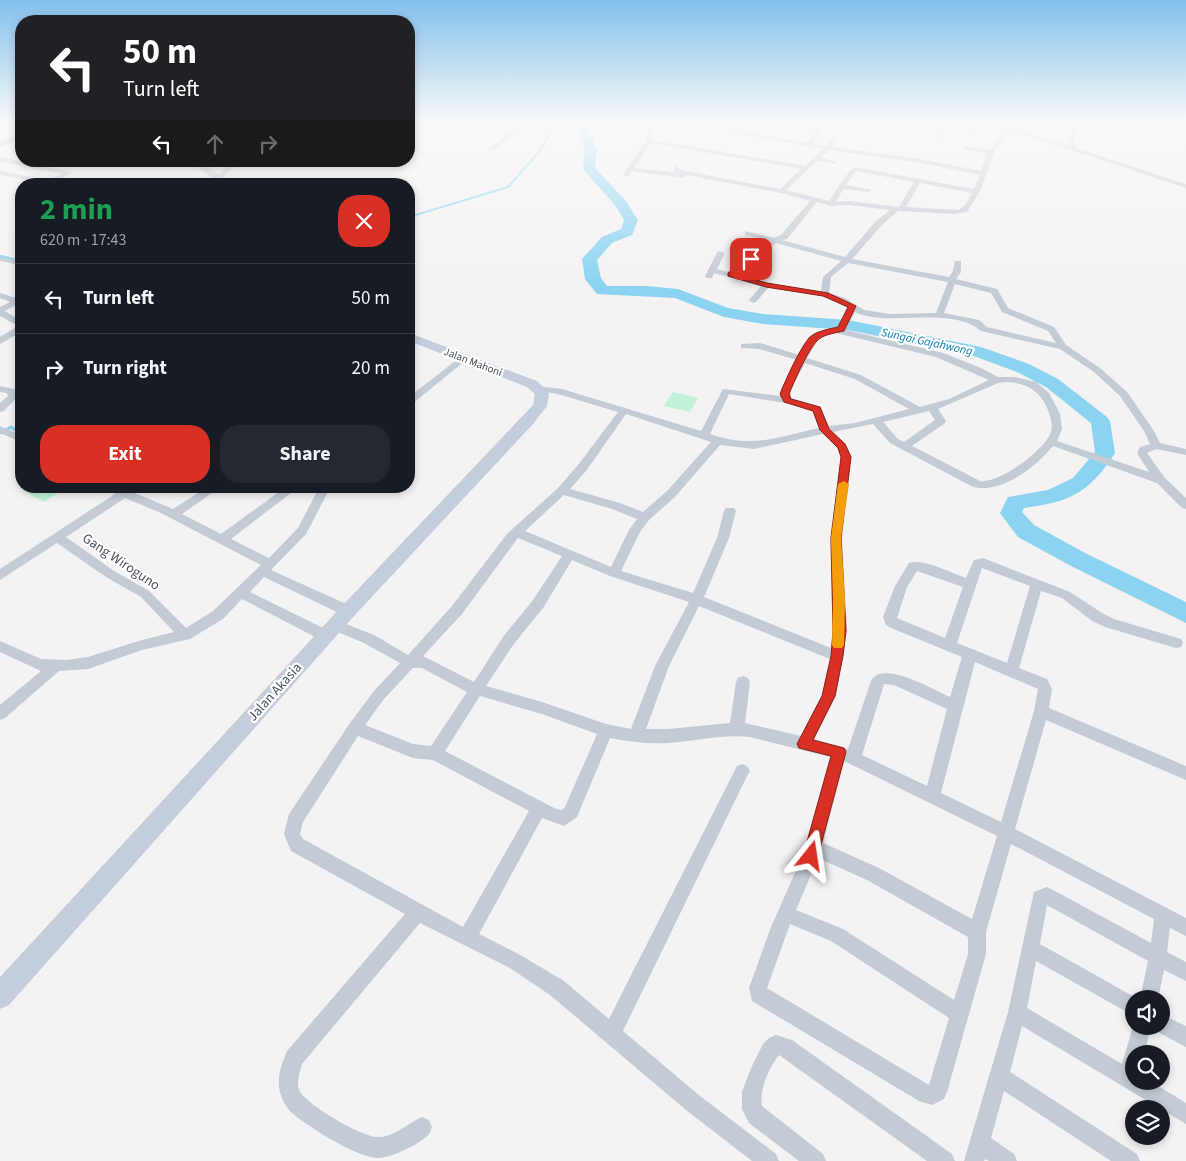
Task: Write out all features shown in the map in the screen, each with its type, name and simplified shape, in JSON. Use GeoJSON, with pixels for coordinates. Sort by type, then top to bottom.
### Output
{"type":"FeatureCollection","features":[{"type":"Feature","properties":{"kind":"street"},"geometry":{"type":"LineString","coordinates":[[703,176],[784,189]]}},
{"type":"Feature","properties":{"kind":"street"},"geometry":{"type":"LineString","coordinates":[[726,176],[784,189],[814,201],[831,204],[849,203],[899,210],[936,212],[962,211],[966,208],[975,191],[980,186],[983,176]]}},
{"type":"Feature","properties":{"kind":"street"},"geometry":{"type":"LineString","coordinates":[[784,189],[799,176]]}},
{"type":"Feature","properties":{"kind":"street"},"geometry":{"type":"LineString","coordinates":[[831,204],[850,176]]}},
{"type":"Feature","properties":{"kind":"street"},"geometry":{"type":"LineString","coordinates":[[880,176],[919,180],[975,191]]}},
{"type":"Feature","properties":{"kind":"street"},"geometry":{"type":"LineString","coordinates":[[1156,176],[1186,186]]}},
{"type":"Feature","properties":{"kind":"street"},"geometry":{"type":"LineString","coordinates":[[825,294],[824,280],[826,275],[847,260],[879,223],[899,210],[919,180]]}},
{"type":"Feature","properties":{"kind":"street"},"geometry":{"type":"LineString","coordinates":[[842,187],[868,190]]}},
{"type":"Feature","properties":{"kind":"street"},"geometry":{"type":"LineString","coordinates":[[731,274],[775,240],[784,237],[814,201]]}},
{"type":"Feature","properties":{"kind":"street"},"geometry":{"type":"LineString","coordinates":[[748,234],[847,260],[925,274],[995,292],[1005,310],[1050,329],[1063,347],[1097,370],[1124,394],[1150,431],[1156,446]]}},
{"type":"Feature","properties":{"kind":"street"},"geometry":{"type":"LineString","coordinates":[[720,253],[710,273],[731,274],[766,285],[825,294],[853,306],[860,312],[890,317],[939,315],[976,322],[984,329],[1063,347]]}},
{"type":"Feature","properties":{"kind":"street"},"geometry":{"type":"LineString","coordinates":[[1,259],[15,262]]}},
{"type":"Feature","properties":{"kind":"street"},"geometry":{"type":"LineString","coordinates":[[939,315],[953,275],[957,272],[958,263]]}},
{"type":"Feature","properties":{"kind":"street"},"geometry":{"type":"LineString","coordinates":[[753,300],[766,285]]}},
{"type":"Feature","properties":{"kind":"street"},"geometry":{"type":"LineString","coordinates":[[0,295],[15,299]]}},
{"type":"Feature","properties":{"kind":"street"},"geometry":{"type":"LineString","coordinates":[[15,303],[0,312],[15,321]]}},
{"type":"Feature","properties":{"kind":"street"},"geometry":{"type":"LineString","coordinates":[[843,326],[853,306]]}},
{"type":"Feature","properties":{"kind":"street"},"geometry":{"type":"LineString","coordinates":[[787,400],[786,389],[817,335],[843,326],[977,368],[996,380]]}},
{"type":"Feature","properties":{"kind":"street"},"geometry":{"type":"LineString","coordinates":[[0,342],[15,332]]}},
{"type":"Feature","properties":{"kind":"street","name":"Jalan Mahoni"},"geometry":{"type":"LineString","coordinates":[[415,340],[538,388]]}},
{"type":"Feature","properties":{"kind":"street"},"geometry":{"type":"LineString","coordinates":[[744,346],[760,346],[858,377],[918,410]]}},
{"type":"Feature","properties":{"kind":"street"},"geometry":{"type":"LineString","coordinates":[[415,397],[463,358]]}},
{"type":"Feature","properties":{"kind":"street"},"geometry":{"type":"LineString","coordinates":[[538,388],[551,389],[624,410],[718,441],[742,446],[754,446],[824,430],[855,426],[874,420],[932,408],[952,401],[996,380],[1020,380],[1043,391],[1053,406],[1057,430],[1051,442],[1037,456],[1009,475],[991,485],[985,486],[949,471],[894,441],[874,420]]}},
{"type":"Feature","properties":{"kind":"street","name":"Jalan Akasia"},"geometry":{"type":"LineString","coordinates":[[0,996],[337,624],[528,421],[542,400],[542,393],[538,388]]}},
{"type":"Feature","properties":{"kind":"street"},"geometry":{"type":"LineString","coordinates":[[0,389],[8,390],[12,393],[11,398],[0,409]]}},
{"type":"Feature","properties":{"kind":"street"},"geometry":{"type":"LineString","coordinates":[[704,436],[726,390],[787,400],[817,409],[824,430],[842,446],[846,457],[836,538],[840,631],[837,656],[829,696],[804,744]]}},
{"type":"Feature","properties":{"kind":"street"},"geometry":{"type":"LineString","coordinates":[[905,446],[941,421],[932,408]]}},
{"type":"Feature","properties":{"kind":"street"},"geometry":{"type":"LineString","coordinates":[[624,410],[582,468],[562,491],[516,532],[457,610],[379,695],[295,819],[292,827],[293,840],[297,845],[418,912],[516,962],[557,988],[693,1103],[769,1161]]}},
{"type":"Feature","properties":{"kind":"street"},"geometry":{"type":"LineString","coordinates":[[0,429],[15,436]]}},
{"type":"Feature","properties":{"kind":"street"},"geometry":{"type":"LineString","coordinates":[[614,574],[627,544],[645,517],[672,494],[718,441]]}},
{"type":"Feature","properties":{"kind":"street"},"geometry":{"type":"LineString","coordinates":[[1051,442],[1121,465],[1161,481]]}},
{"type":"Feature","properties":{"kind":"street"},"geometry":{"type":"LineString","coordinates":[[1186,452],[1156,446],[1144,449],[1142,454],[1161,481],[1186,505]]}},
{"type":"Feature","properties":{"kind":"street"},"geometry":{"type":"LineString","coordinates":[[562,491],[609,504],[645,517]]}},
{"type":"Feature","properties":{"kind":"street"},"geometry":{"type":"LineString","coordinates":[[0,575],[124,493],[174,514],[222,540],[266,568],[337,624]]}},
{"type":"Feature","properties":{"kind":"street"},"geometry":{"type":"LineString","coordinates":[[174,514],[206,493]]}},
{"type":"Feature","properties":{"kind":"street"},"geometry":{"type":"LineString","coordinates":[[222,540],[286,493]]}},
{"type":"Feature","properties":{"kind":"street"},"geometry":{"type":"LineString","coordinates":[[0,646],[40,665],[55,667],[88,663],[142,645],[185,635],[218,615],[302,531],[322,493]]}},
{"type":"Feature","properties":{"kind":"street"},"geometry":{"type":"LineString","coordinates":[[636,736],[662,666],[696,599],[723,538],[730,511]]}},
{"type":"Feature","properties":{"kind":"street"},"geometry":{"type":"LineString","coordinates":[[516,532],[570,553],[614,574],[696,599],[837,656]]}},
{"type":"Feature","properties":{"kind":"street","name":"Gang Wiroguno"},"geometry":{"type":"LineString","coordinates":[[58,538],[110,574],[145,594],[185,635]]}},
{"type":"Feature","properties":{"kind":"street"},"geometry":{"type":"LineString","coordinates":[[435,753],[475,689],[508,641],[538,604],[570,553]]}},
{"type":"Feature","properties":{"kind":"street"},"geometry":{"type":"LineString","coordinates":[[949,646],[976,564],[983,562],[1066,595],[1097,617],[1110,623],[1176,643]]}},
{"type":"Feature","properties":{"kind":"street"},"geometry":{"type":"LineString","coordinates":[[955,706],[894,679],[882,678],[878,682],[846,755],[813,847],[758,988],[759,994],[926,1094],[932,1095],[937,1092],[977,954],[977,932],[1042,710],[1045,686],[1040,682],[949,646],[890,619],[890,614],[901,586],[913,566],[918,566],[969,584]]}},
{"type":"Feature","properties":{"kind":"street"},"geometry":{"type":"LineString","coordinates":[[1012,670],[1037,583]]}},
{"type":"Feature","properties":{"kind":"street"},"geometry":{"type":"LineString","coordinates":[[241,594],[337,624],[409,662],[424,662],[475,689],[542,708],[606,731],[636,736],[677,735],[737,729],[750,730],[846,755],[1007,833],[1186,927]]}},
{"type":"Feature","properties":{"kind":"street"},"geometry":{"type":"LineString","coordinates":[[932,796],[970,654]]}},
{"type":"Feature","properties":{"kind":"street"},"geometry":{"type":"LineString","coordinates":[[0,714],[55,667]]}},
{"type":"Feature","properties":{"kind":"street"},"geometry":{"type":"LineString","coordinates":[[737,729],[743,682]]}},
{"type":"Feature","properties":{"kind":"street"},"geometry":{"type":"LineString","coordinates":[[1042,710],[1186,773]]}},
{"type":"Feature","properties":{"kind":"street"},"geometry":{"type":"LineString","coordinates":[[355,728],[413,751],[435,753],[559,818],[568,816],[606,731]]}},
{"type":"Feature","properties":{"kind":"street"},"geometry":{"type":"LineString","coordinates":[[612,1034],[742,771]]}},
{"type":"Feature","properties":{"kind":"street"},"geometry":{"type":"LineString","coordinates":[[466,938],[539,808]]}},
{"type":"Feature","properties":{"kind":"street"},"geometry":{"type":"LineString","coordinates":[[813,847],[872,874],[977,932]]}},
{"type":"Feature","properties":{"kind":"street"},"geometry":{"type":"LineString","coordinates":[[1007,1161],[977,1152],[1000,1078],[1017,1012],[1039,902],[1042,896],[1047,896],[1186,972]]}},
{"type":"Feature","properties":{"kind":"street"},"geometry":{"type":"LineString","coordinates":[[418,912],[294,1058],[289,1073],[288,1087],[293,1100],[303,1110],[361,1144],[375,1148],[388,1147],[422,1126]]}},
{"type":"Feature","properties":{"kind":"street"},"geometry":{"type":"LineString","coordinates":[[786,914],[836,935],[959,1014]]}},
{"type":"Feature","properties":{"kind":"street"},"geometry":{"type":"LineString","coordinates":[[1151,990],[1158,956],[1162,915]]}},
{"type":"Feature","properties":{"kind":"street"},"geometry":{"type":"LineString","coordinates":[[1030,948],[1125,1002]]}},
{"type":"Feature","properties":{"kind":"street"},"geometry":{"type":"LineString","coordinates":[[1017,1012],[1125,1078]]}},
{"type":"Feature","properties":{"kind":"street"},"geometry":{"type":"LineString","coordinates":[[1170,1028],[1186,1037]]}},
{"type":"Feature","properties":{"kind":"street"},"geometry":{"type":"LineString","coordinates":[[816,1161],[756,1116],[752,1110],[750,1096],[770,1051],[776,1045],[785,1046],[945,1161]]}},
{"type":"Feature","properties":{"kind":"street"},"geometry":{"type":"LineString","coordinates":[[1000,1078],[1130,1161]]}},
{"type":"Feature","properties":{"kind":"street"},"geometry":{"type":"LineString","coordinates":[[1146,1090],[1186,1114]]}},
{"type":"Feature","properties":{"kind":"green space"},"geometry":{"type":"Polygon","coordinates":[[[673,392],[698,398],[690,412],[664,406],[673,392]]]}},
{"type":"Feature","properties":{"kind":"green space"},"geometry":{"type":"Polygon","coordinates":[[[28,493],[58,493],[44,502],[28,493]]]}},
{"type":"Feature","properties":{"kind":"waterway"},"geometry":{"type":"LineString","coordinates":[[415,215],[508,187],[518,176]]}},
{"type":"Feature","properties":{"kind":"waterway","name":"Sungai Gajahwong"},"geometry":{"type":"LineString","coordinates":[[596,176],[620,203],[631,220],[627,232],[607,240],[589,259],[593,279],[603,291],[646,291],[678,294],[724,312],[763,319],[848,325],[975,351],[1023,368],[1052,383],[1100,421],[1105,453],[1080,483],[1052,497],[1016,502],[1011,513],[1026,531],[1079,560],[1186,613]]}},
{"type":"Feature","properties":{"kind":"waterway"},"geometry":{"type":"LineString","coordinates":[[0,256],[15,260]]}},
{"type":"Feature","properties":{"kind":"waterway"},"geometry":{"type":"LineString","coordinates":[[0,433],[11,427],[15,430]]}},
{"type":"Feature","properties":{"kind":"slow traffic"},"geometry":{"type":"LineString","coordinates":[[838,645],[840,631],[836,538],[844,484]]}},
{"type":"Feature","properties":{"kind":"route"},"geometry":{"type":"LineString","coordinates":[[751,259],[731,274],[766,285],[825,294],[853,306],[842,329],[838,332],[817,335],[813,339],[791,378],[785,394],[787,400],[817,409],[824,430],[842,446],[846,457],[836,538],[840,631],[837,656],[829,696],[804,744],[839,752],[811,856]]}}]}
